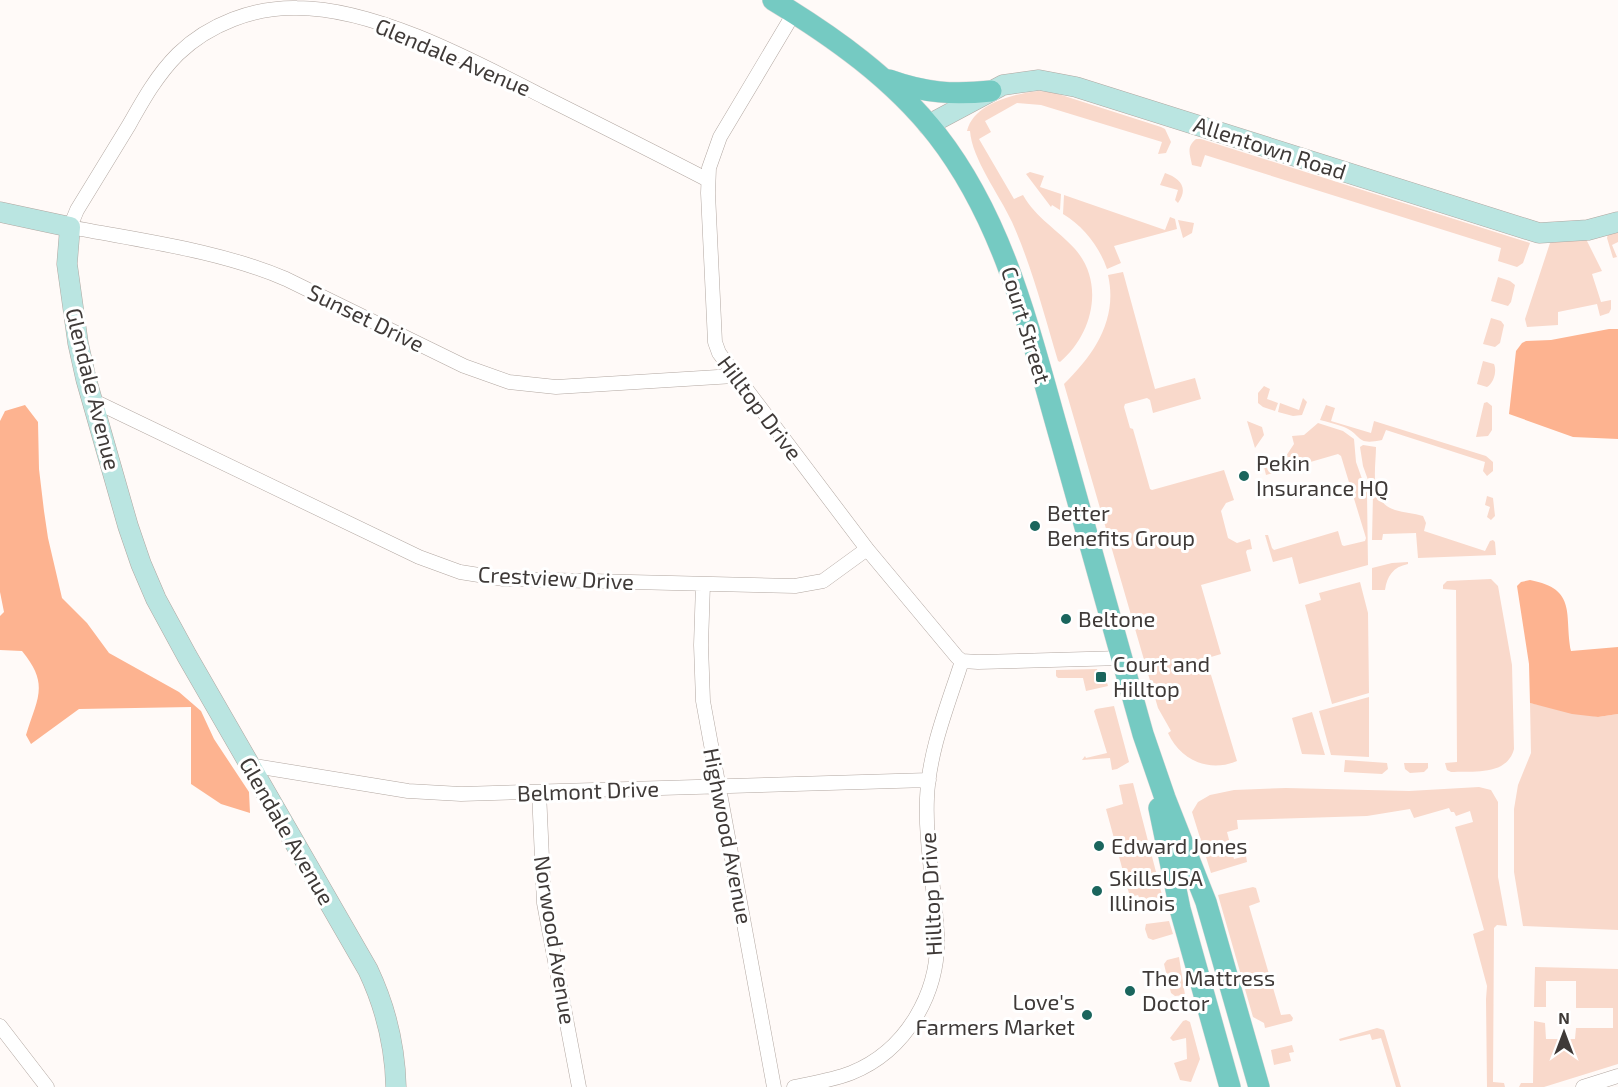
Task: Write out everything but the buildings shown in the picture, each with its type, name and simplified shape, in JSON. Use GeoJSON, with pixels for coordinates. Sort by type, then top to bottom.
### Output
{"type":"FeatureCollection","features":[{"type":"Feature","properties":{"kind":"main road","name":"Court Street"},"geometry":{"type":"LineString","coordinates":[[773,0],[845,47],[882,78],[928,125],[955,161],[981,203],[1008,265],[1022,307],[1143,734],[1180,909],[1230,1087]]}},
{"type":"Feature","properties":{"kind":"main road"},"geometry":{"type":"LineString","coordinates":[[882,78],[912,89],[933,93],[959,94],[991,91]]}},
{"type":"Feature","properties":{"kind":"main road","name":"Court Street"},"geometry":{"type":"LineString","coordinates":[[1143,734],[1165,798],[1206,902],[1259,1087]]}},
{"type":"Feature","properties":{"kind":"street","name":"Glendale Avenue"},"geometry":{"type":"LineString","coordinates":[[396,1087],[391,1035],[379,993],[156,599],[128,526],[78,343],[68,279],[67,253],[70,227],[77,210],[149,91],[163,70],[178,54],[220,25],[281,4],[331,10],[445,48],[708,180]]}},
{"type":"Feature","properties":{"kind":"street","name":"Hilltop Drive"},"geometry":{"type":"LineString","coordinates":[[794,13],[720,137],[713,153],[708,180],[715,342],[718,353],[734,376],[867,549],[951,652],[962,661],[938,733],[929,780],[927,811],[937,945],[934,974],[924,1001],[913,1022],[900,1039],[873,1062],[838,1077],[794,1087]]}},
{"type":"Feature","properties":{"kind":"street","name":"Allentown Road"},"geometry":{"type":"LineString","coordinates":[[928,125],[1003,85],[1039,81],[1076,87],[1539,233],[1588,230],[1618,222]]}},
{"type":"Feature","properties":{"kind":"street","name":"Sunset Drive"},"geometry":{"type":"LineString","coordinates":[[0,212],[217,256],[256,267],[286,279],[464,366],[509,382],[556,387],[734,376]]}},
{"type":"Feature","properties":{"kind":"street","name":"Crestview Drive"},"geometry":{"type":"LineString","coordinates":[[92,400],[419,557],[460,572],[504,579],[807,585],[830,577],[867,549]]}},
{"type":"Feature","properties":{"kind":"street","name":"Highwood Avenue"},"geometry":{"type":"LineString","coordinates":[[703,584],[701,689],[774,1087]]}},
{"type":"Feature","properties":{"kind":"street"},"geometry":{"type":"LineString","coordinates":[[962,661],[1122,658]]}},
{"type":"Feature","properties":{"kind":"street","name":"Belmont Drive"},"geometry":{"type":"LineString","coordinates":[[249,765],[408,791],[461,794],[929,780]]}},
{"type":"Feature","properties":{"kind":"street","name":"Norwood Avenue"},"geometry":{"type":"LineString","coordinates":[[539,792],[544,903],[579,1087]]}},
{"type":"Feature","properties":{"kind":"street"},"geometry":{"type":"LineString","coordinates":[[0,1026],[47,1087]]}},
{"type":"Feature","properties":{"kind":"street"},"geometry":{"type":"LineString","coordinates":[[1583,1087],[1618,1076]]}},
{"type":"Feature","properties":{"kind":"shaded area"},"geometry":{"type":"Polygon","coordinates":[[[1038,91],[1052,92],[1161,127],[1165,129],[1171,142],[1166,153],[1158,154],[1162,142],[1041,105],[1017,103],[985,121],[991,132],[979,139],[1014,199],[1023,195],[1041,217],[1075,249],[1090,277],[1091,308],[1087,323],[1071,350],[1060,362],[1026,256],[1007,211],[981,165],[970,131],[967,131],[971,121],[986,107],[1007,98],[1038,91]]]}},
{"type":"Feature","properties":{"kind":"shaded area"},"geometry":{"type":"Polygon","coordinates":[[[1196,139],[1530,243],[1523,263],[1517,267],[1498,261],[1501,248],[1205,155],[1201,167],[1192,165],[1190,148],[1196,139]]]}},
{"type":"Feature","properties":{"kind":"shaded area"},"geometry":{"type":"Polygon","coordinates":[[[1030,172],[1044,176],[1040,187],[1061,194],[1060,210],[1052,205],[1051,207],[1026,174],[1030,172]]]}},
{"type":"Feature","properties":{"kind":"shaded area"},"geometry":{"type":"Polygon","coordinates":[[[1165,173],[1179,181],[1183,188],[1178,203],[1175,200],[1178,190],[1160,185],[1165,173]]]}},
{"type":"Feature","properties":{"kind":"shaded area"},"geometry":{"type":"Polygon","coordinates":[[[1064,195],[1165,230],[1170,217],[1175,219],[1177,229],[1114,246],[1121,263],[1107,269],[1090,238],[1063,214],[1064,195]]]}},
{"type":"Feature","properties":{"kind":"shaded area"},"geometry":{"type":"Polygon","coordinates":[[[1178,220],[1194,223],[1192,233],[1183,238],[1178,220]]]}},
{"type":"Feature","properties":{"kind":"shaded area"},"geometry":{"type":"Polygon","coordinates":[[[1618,230],[1618,242],[1612,245],[1617,257],[1613,258],[1607,238],[1608,234],[1618,230]]]}},
{"type":"Feature","properties":{"kind":"shaded area"},"geometry":{"type":"Polygon","coordinates":[[[1586,239],[1602,271],[1592,274],[1601,302],[1611,300],[1609,313],[1600,316],[1597,304],[1558,312],[1558,325],[1527,327],[1525,319],[1550,243],[1556,240],[1586,239]]]}},
{"type":"Feature","properties":{"kind":"shaded area"},"geometry":{"type":"Polygon","coordinates":[[[1123,272],[1155,389],[1195,378],[1201,399],[1153,413],[1150,400],[1147,398],[1125,404],[1130,428],[1133,429],[1150,489],[1224,470],[1234,500],[1226,503],[1221,511],[1228,538],[1237,543],[1250,539],[1252,549],[1246,552],[1251,571],[1201,585],[1221,654],[1211,657],[1206,671],[1211,675],[1237,761],[1226,764],[1206,765],[1196,762],[1180,750],[1168,733],[1171,731],[1158,708],[1064,384],[1094,348],[1107,321],[1110,306],[1108,275],[1123,272]]]}},
{"type":"Feature","properties":{"kind":"shaded area"},"geometry":{"type":"Polygon","coordinates":[[[1498,277],[1515,285],[1508,306],[1491,301],[1498,277]]]}},
{"type":"Feature","properties":{"kind":"shaded area"},"geometry":{"type":"Polygon","coordinates":[[[1491,318],[1501,321],[1504,325],[1500,343],[1495,347],[1483,344],[1491,318]]]}},
{"type":"Feature","properties":{"kind":"shaded area"},"geometry":{"type":"Polygon","coordinates":[[[1618,329],[1618,439],[1573,437],[1509,414],[1516,351],[1522,343],[1618,329]]]}},
{"type":"Feature","properties":{"kind":"shaded area"},"geometry":{"type":"Polygon","coordinates":[[[1483,361],[1494,364],[1495,367],[1493,380],[1487,387],[1477,384],[1483,361]]]}},
{"type":"Feature","properties":{"kind":"shaded area"},"geometry":{"type":"Polygon","coordinates":[[[1264,386],[1270,389],[1267,399],[1278,403],[1275,411],[1258,403],[1258,393],[1264,386]]]}},
{"type":"Feature","properties":{"kind":"shaded area"},"geometry":{"type":"Polygon","coordinates":[[[1303,398],[1307,402],[1302,415],[1293,416],[1278,412],[1280,403],[1299,410],[1303,398]]]}},
{"type":"Feature","properties":{"kind":"shaded area"},"geometry":{"type":"Polygon","coordinates":[[[1487,402],[1492,406],[1492,430],[1488,436],[1476,437],[1484,403],[1487,402]]]}},
{"type":"Feature","properties":{"kind":"shaded area"},"geometry":{"type":"Polygon","coordinates":[[[25,405],[38,422],[39,469],[44,511],[62,598],[87,623],[109,653],[179,692],[201,711],[214,739],[249,792],[250,813],[221,804],[191,784],[191,707],[79,709],[31,744],[26,735],[39,692],[36,673],[22,651],[0,650],[0,616],[4,612],[0,592],[0,421],[5,411],[25,405]]]}},
{"type":"Feature","properties":{"kind":"shaded area"},"geometry":{"type":"Polygon","coordinates":[[[1326,405],[1335,408],[1331,421],[1371,433],[1374,421],[1486,456],[1493,462],[1493,471],[1487,476],[1483,471],[1485,462],[1386,430],[1382,440],[1363,441],[1344,427],[1320,420],[1326,405]]]}},
{"type":"Feature","properties":{"kind":"shaded area"},"geometry":{"type":"Polygon","coordinates":[[[1247,421],[1262,427],[1264,435],[1255,448],[1247,421]]]}},
{"type":"Feature","properties":{"kind":"shaded area"},"geometry":{"type":"Polygon","coordinates":[[[1318,423],[1343,431],[1354,439],[1356,462],[1367,493],[1368,565],[1299,584],[1292,557],[1273,562],[1265,535],[1268,535],[1274,550],[1338,531],[1344,546],[1365,541],[1366,538],[1341,456],[1338,454],[1266,475],[1264,467],[1282,462],[1294,444],[1292,436],[1304,435],[1318,423]]]}},
{"type":"Feature","properties":{"kind":"shaded area"},"geometry":{"type":"Polygon","coordinates":[[[1363,445],[1376,447],[1375,483],[1377,492],[1386,506],[1423,516],[1426,523],[1424,531],[1485,551],[1490,541],[1493,540],[1496,555],[1418,558],[1416,533],[1383,534],[1382,540],[1372,540],[1373,494],[1363,466],[1360,447],[1363,445]]]}},
{"type":"Feature","properties":{"kind":"shaded area"},"geometry":{"type":"Polygon","coordinates":[[[1487,496],[1493,498],[1495,516],[1491,520],[1487,517],[1490,507],[1485,505],[1487,496]]]}},
{"type":"Feature","properties":{"kind":"shaded area"},"geometry":{"type":"Polygon","coordinates":[[[1408,562],[1392,573],[1387,580],[1385,590],[1372,590],[1372,568],[1408,562]]]}},
{"type":"Feature","properties":{"kind":"shaded area"},"geometry":{"type":"Polygon","coordinates":[[[1491,579],[1498,586],[1512,665],[1514,749],[1510,758],[1497,768],[1451,772],[1447,770],[1445,763],[1457,762],[1456,590],[1443,589],[1443,585],[1447,581],[1491,579]]]}},
{"type":"Feature","properties":{"kind":"shaded area"},"geometry":{"type":"Polygon","coordinates":[[[1530,580],[1545,584],[1556,590],[1562,597],[1568,615],[1571,651],[1618,647],[1618,714],[1598,717],[1572,714],[1530,703],[1529,664],[1517,586],[1521,582],[1530,580]]]}},
{"type":"Feature","properties":{"kind":"shaded area"},"geometry":{"type":"Polygon","coordinates":[[[1360,582],[1368,613],[1369,693],[1332,704],[1305,605],[1321,600],[1319,593],[1360,582]]]}},
{"type":"Feature","properties":{"kind":"shaded area"},"geometry":{"type":"Polygon","coordinates":[[[1097,669],[1098,673],[1105,676],[1108,686],[1086,691],[1083,678],[1058,678],[1056,676],[1056,670],[1097,669]]]}},
{"type":"Feature","properties":{"kind":"shaded area"},"geometry":{"type":"Polygon","coordinates":[[[1369,697],[1369,757],[1331,755],[1319,711],[1369,697]]]}},
{"type":"Feature","properties":{"kind":"shaded area"},"geometry":{"type":"Polygon","coordinates":[[[1530,703],[1598,717],[1618,714],[1618,930],[1523,926],[1514,872],[1514,809],[1518,785],[1531,753],[1530,703]]]}},
{"type":"Feature","properties":{"kind":"shaded area"},"geometry":{"type":"Polygon","coordinates":[[[1114,706],[1129,762],[1112,770],[1110,758],[1082,760],[1085,756],[1086,758],[1107,753],[1094,711],[1114,706]]]}},
{"type":"Feature","properties":{"kind":"shaded area"},"geometry":{"type":"Polygon","coordinates":[[[1312,712],[1325,755],[1302,754],[1292,718],[1312,712]]]}},
{"type":"Feature","properties":{"kind":"shaded area"},"geometry":{"type":"Polygon","coordinates":[[[1345,760],[1387,763],[1388,769],[1382,774],[1344,772],[1345,760]]]}},
{"type":"Feature","properties":{"kind":"shaded area"},"geometry":{"type":"Polygon","coordinates":[[[1404,763],[1428,763],[1428,768],[1424,772],[1410,773],[1405,769],[1404,763]]]}},
{"type":"Feature","properties":{"kind":"shaded area"},"geometry":{"type":"Polygon","coordinates":[[[1133,783],[1163,899],[1144,908],[1138,895],[1130,897],[1106,809],[1123,804],[1119,785],[1133,783]]]}},
{"type":"Feature","properties":{"kind":"shaded area"},"geometry":{"type":"Polygon","coordinates":[[[1479,787],[1491,790],[1498,802],[1498,877],[1507,926],[1497,925],[1494,928],[1493,1082],[1504,1083],[1505,1087],[1487,1087],[1487,986],[1473,934],[1484,930],[1455,827],[1473,822],[1470,811],[1456,816],[1449,808],[1414,818],[1410,809],[1367,816],[1237,820],[1238,829],[1227,832],[1234,859],[1246,856],[1247,862],[1211,873],[1192,812],[1198,802],[1210,795],[1234,790],[1286,788],[1409,791],[1479,787]]]}},
{"type":"Feature","properties":{"kind":"shaded area"},"geometry":{"type":"Polygon","coordinates":[[[1256,888],[1260,902],[1249,906],[1281,1015],[1290,1014],[1293,1018],[1292,1021],[1265,1028],[1264,1023],[1253,1017],[1218,895],[1256,888]]]}},
{"type":"Feature","properties":{"kind":"shaded area"},"geometry":{"type":"Polygon","coordinates":[[[1169,921],[1173,934],[1153,940],[1148,938],[1146,924],[1169,921]]]}},
{"type":"Feature","properties":{"kind":"shaded area"},"geometry":{"type":"Polygon","coordinates":[[[1179,957],[1185,995],[1175,996],[1171,993],[1164,964],[1167,960],[1179,957]]]}},
{"type":"Feature","properties":{"kind":"shaded area"},"geometry":{"type":"Polygon","coordinates":[[[1535,967],[1618,969],[1618,1064],[1544,1087],[1519,1087],[1521,1083],[1533,1083],[1534,1021],[1545,1023],[1546,1039],[1575,1039],[1576,1028],[1613,1028],[1613,1008],[1576,1008],[1576,981],[1546,981],[1546,1007],[1534,1007],[1535,967]]]}},
{"type":"Feature","properties":{"kind":"shaded area"},"geometry":{"type":"Polygon","coordinates":[[[1186,1020],[1190,1022],[1200,1059],[1191,1082],[1180,1080],[1174,1063],[1187,1059],[1186,1038],[1173,1041],[1170,1038],[1186,1020]]]}},
{"type":"Feature","properties":{"kind":"shaded area"},"geometry":{"type":"Polygon","coordinates":[[[1377,1028],[1384,1030],[1401,1087],[1396,1087],[1381,1038],[1372,1040],[1370,1034],[1340,1041],[1339,1039],[1377,1028]]]}},
{"type":"Feature","properties":{"kind":"shaded area"},"geometry":{"type":"Polygon","coordinates":[[[1292,1045],[1294,1052],[1289,1053],[1291,1061],[1274,1065],[1271,1050],[1292,1045]]]}},
{"type":"Feature","properties":{"kind":"place","name":"Pekin Insurance HQ"},"geometry":{"type":"Point","coordinates":[1244,476]}},
{"type":"Feature","properties":{"kind":"place","name":"Better Benefits Group"},"geometry":{"type":"Point","coordinates":[1035,526]}},
{"type":"Feature","properties":{"kind":"place","name":"Beltone"},"geometry":{"type":"Point","coordinates":[1066,619]}},
{"type":"Feature","properties":{"kind":"place","name":"Court and Hilltop"},"geometry":{"type":"Point","coordinates":[1101,677]}},
{"type":"Feature","properties":{"kind":"place","name":"Edward Jones"},"geometry":{"type":"Point","coordinates":[1099,846]}},
{"type":"Feature","properties":{"kind":"place","name":"SkillsUSA Illinois"},"geometry":{"type":"Point","coordinates":[1097,891]}},
{"type":"Feature","properties":{"kind":"place","name":"The Mattress Doctor"},"geometry":{"type":"Point","coordinates":[1130,991]}},
{"type":"Feature","properties":{"kind":"place","name":"Love's Farmers Market"},"geometry":{"type":"Point","coordinates":[1087,1015]}}]}
